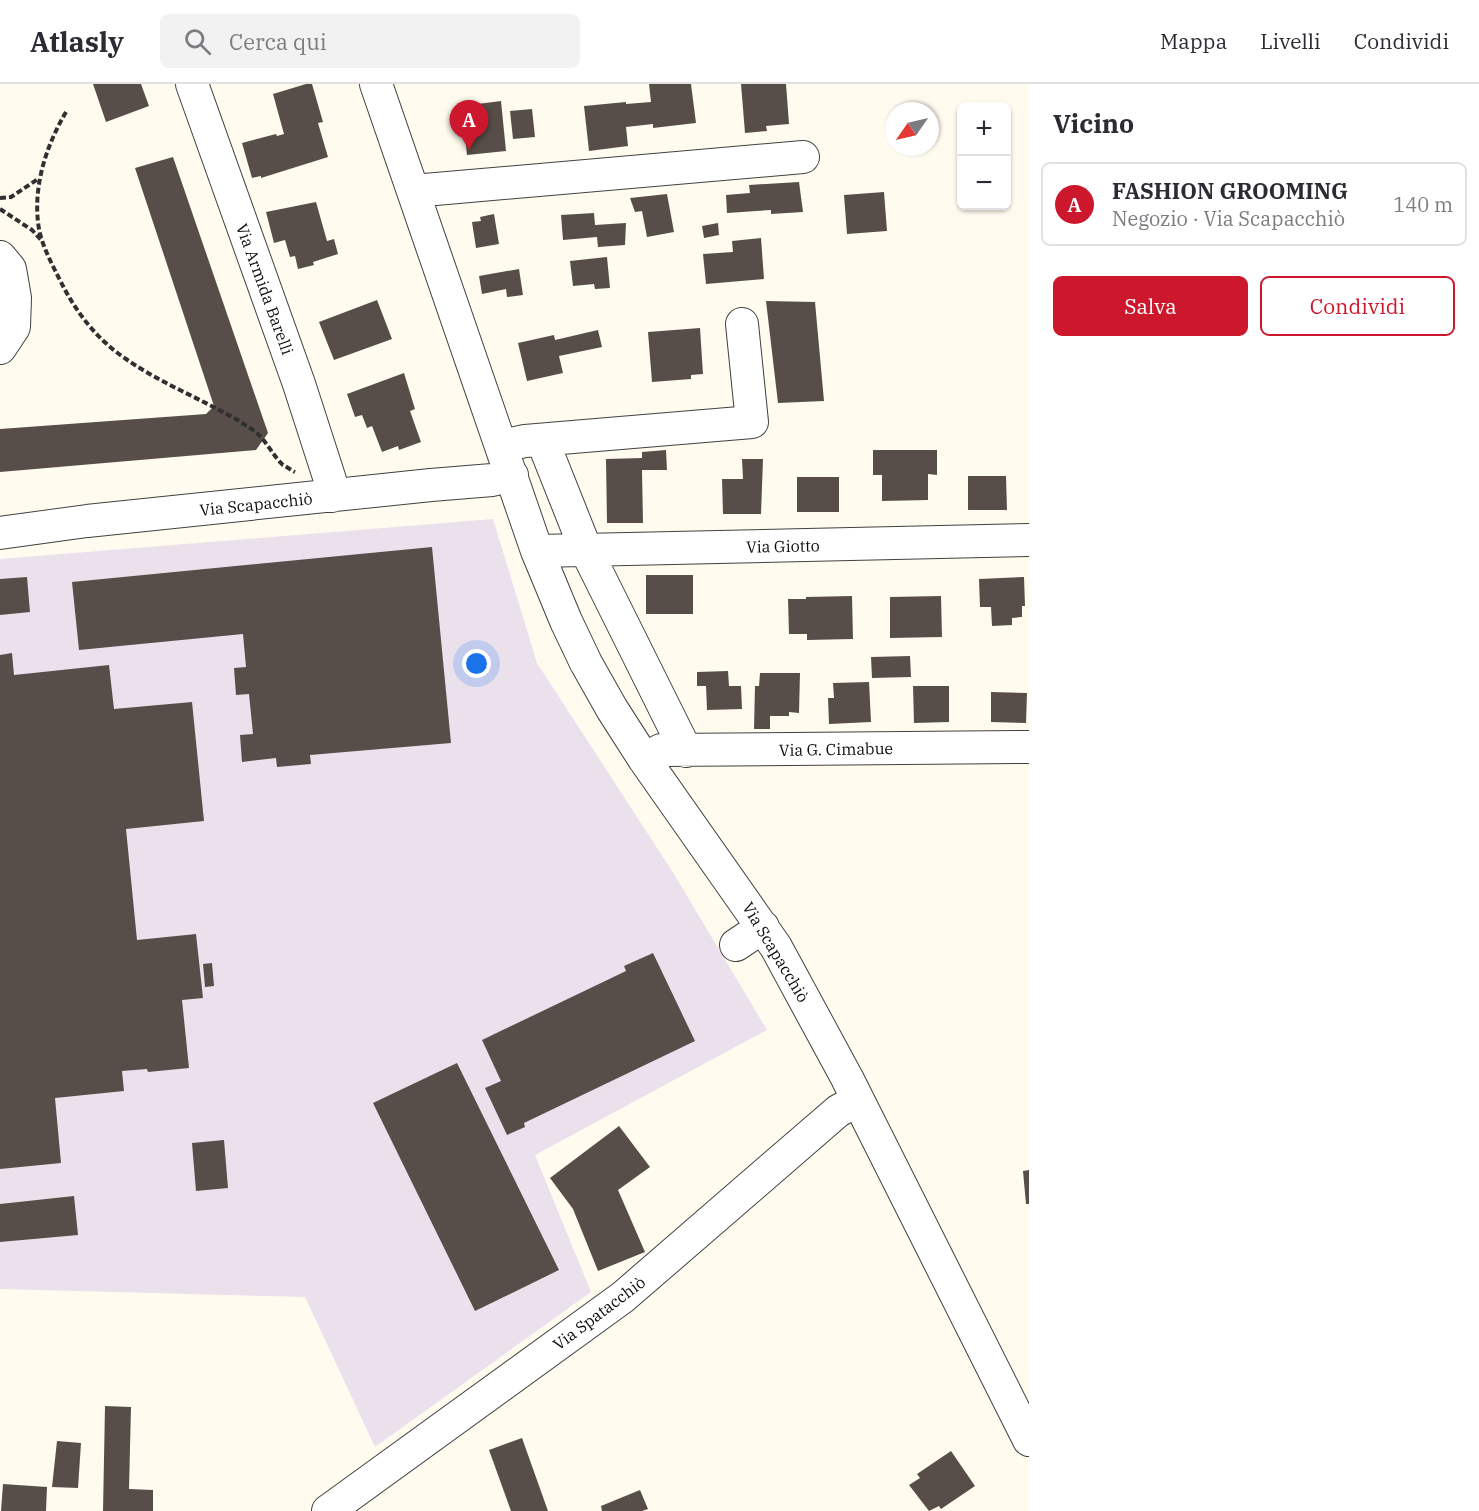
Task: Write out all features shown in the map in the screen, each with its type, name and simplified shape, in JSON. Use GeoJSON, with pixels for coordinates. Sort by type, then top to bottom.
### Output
{"type":"FeatureCollection","features":[{"type":"Feature","properties":{"kind":"street","name":"Via Armida Barelli"},"geometry":{"type":"LineString","coordinates":[[192,84],[299,384],[331,488]]}},
{"type":"Feature","properties":{"kind":"street","name":"Via Scapacchiò"},"geometry":{"type":"LineString","coordinates":[[376,84],[537,551],[586,663],[644,759],[776,947],[858,1100],[1029,1440]]}},
{"type":"Feature","properties":{"kind":"street"},"geometry":{"type":"LineString","coordinates":[[413,191],[803,157]]}},
{"type":"Feature","properties":{"kind":"street"},"geometry":{"type":"LineString","coordinates":[[0,257],[10,269],[15,298],[14,327],[0,348]]}},
{"type":"Feature","properties":{"kind":"street"},"geometry":{"type":"LineString","coordinates":[[501,446],[525,441],[752,422],[742,324]]}},
{"type":"Feature","properties":{"kind":"street"},"geometry":{"type":"LineString","coordinates":[[547,452],[586,550],[686,751]]}},
{"type":"Feature","properties":{"kind":"street","name":"Via Scapacchiò"},"geometry":{"type":"LineString","coordinates":[[0,533],[331,488],[431,485],[492,480],[512,475]]}},
{"type":"Feature","properties":{"kind":"street","name":"Via Giotto"},"geometry":{"type":"LineString","coordinates":[[537,551],[1029,540]]}},
{"type":"Feature","properties":{"kind":"street","name":"Via G. Cimabue"},"geometry":{"type":"LineString","coordinates":[[644,759],[661,750],[1029,747]]}},
{"type":"Feature","properties":{"kind":"street"},"geometry":{"type":"LineString","coordinates":[[736,945],[763,927]]}},
{"type":"Feature","properties":{"kind":"street","name":"Via Spatacchiò"},"geometry":{"type":"LineString","coordinates":[[328,1511],[623,1297],[838,1111],[858,1100]]}},
{"type":"Feature","properties":{"kind":"path"},"geometry":{"type":"LineString","coordinates":[[66,112],[50,141],[39,179],[37,204],[39,230],[71,300],[86,322],[105,344],[127,360],[255,431],[283,464],[310,484],[331,488]]}},
{"type":"Feature","properties":{"kind":"path"},"geometry":{"type":"LineString","coordinates":[[0,198],[11,197],[39,179]]}},
{"type":"Feature","properties":{"kind":"path"},"geometry":{"type":"LineString","coordinates":[[0,208],[32,230],[44,243]]}},
{"type":"Feature","properties":{"kind":"shaded area"},"geometry":{"type":"Polygon","coordinates":[[[493,519],[537,663],[674,874],[767,1030],[535,1155],[591,1292],[375,1447],[305,1297],[0,1289],[0,559],[493,519]]]}},
{"type":"Feature","properties":{"kind":"building"},"geometry":{"type":"Polygon","coordinates":[[[93,84],[141,84],[149,106],[106,122],[93,84]]]}},
{"type":"Feature","properties":{"kind":"building"},"geometry":{"type":"Polygon","coordinates":[[[312,84],[323,122],[318,123],[328,157],[261,178],[261,176],[252,178],[242,143],[284,134],[273,94],[312,84]]]}},
{"type":"Feature","properties":{"kind":"building"},"geometry":{"type":"Polygon","coordinates":[[[649,84],[691,84],[696,123],[653,128],[653,124],[626,127],[628,146],[589,151],[584,106],[651,102],[649,84]]]}},
{"type":"Feature","properties":{"kind":"building"},"geometry":{"type":"Polygon","coordinates":[[[741,84],[786,84],[789,124],[766,126],[767,131],[745,133],[741,84]]]}},
{"type":"Feature","properties":{"kind":"building"},"geometry":{"type":"Polygon","coordinates":[[[501,101],[506,151],[467,155],[462,106],[501,101]]]}},
{"type":"Feature","properties":{"kind":"building"},"geometry":{"type":"Polygon","coordinates":[[[532,109],[535,137],[513,139],[510,111],[532,109]]]}},
{"type":"Feature","properties":{"kind":"building"},"geometry":{"type":"Polygon","coordinates":[[[173,157],[268,433],[256,450],[0,472],[0,429],[206,414],[214,406],[135,168],[173,157]]]}},
{"type":"Feature","properties":{"kind":"building"},"geometry":{"type":"Polygon","coordinates":[[[799,182],[803,212],[771,214],[771,210],[727,213],[726,195],[750,193],[749,185],[799,182]]]}},
{"type":"Feature","properties":{"kind":"building"},"geometry":{"type":"Polygon","coordinates":[[[884,192],[887,231],[847,234],[844,195],[884,192]]]}},
{"type":"Feature","properties":{"kind":"building"},"geometry":{"type":"Polygon","coordinates":[[[667,194],[674,232],[647,237],[642,211],[635,212],[630,198],[667,194]]]}},
{"type":"Feature","properties":{"kind":"building"},"geometry":{"type":"Polygon","coordinates":[[[316,202],[327,241],[334,239],[338,254],[313,262],[314,265],[298,269],[295,256],[290,257],[285,240],[274,243],[266,212],[316,202]]]}},
{"type":"Feature","properties":{"kind":"building"},"geometry":{"type":"Polygon","coordinates":[[[594,213],[595,225],[626,223],[625,245],[598,247],[597,237],[563,240],[561,215],[594,213]]]}},
{"type":"Feature","properties":{"kind":"building"},"geometry":{"type":"Polygon","coordinates":[[[494,214],[499,244],[476,248],[472,222],[481,221],[480,217],[494,214]]]}},
{"type":"Feature","properties":{"kind":"building"},"geometry":{"type":"Polygon","coordinates":[[[718,223],[719,235],[704,238],[702,226],[718,223]]]}},
{"type":"Feature","properties":{"kind":"building"},"geometry":{"type":"Polygon","coordinates":[[[761,238],[764,279],[706,284],[703,254],[733,252],[732,241],[761,238]]]}},
{"type":"Feature","properties":{"kind":"building"},"geometry":{"type":"Polygon","coordinates":[[[607,257],[610,288],[595,289],[594,284],[573,286],[570,261],[607,257]]]}},
{"type":"Feature","properties":{"kind":"building"},"geometry":{"type":"Polygon","coordinates":[[[519,269],[523,295],[507,297],[506,289],[482,294],[479,276],[519,269]]]}},
{"type":"Feature","properties":{"kind":"building"},"geometry":{"type":"Polygon","coordinates":[[[377,300],[392,339],[334,360],[319,322],[377,300]]]}},
{"type":"Feature","properties":{"kind":"building"},"geometry":{"type":"Polygon","coordinates":[[[766,301],[815,302],[824,401],[778,403],[766,301]]]}},
{"type":"Feature","properties":{"kind":"building"},"geometry":{"type":"Polygon","coordinates":[[[700,328],[703,374],[691,375],[691,379],[652,382],[648,332],[700,328]]]}},
{"type":"Feature","properties":{"kind":"building"},"geometry":{"type":"Polygon","coordinates":[[[598,330],[602,347],[559,356],[563,373],[527,381],[518,343],[554,335],[555,340],[598,330]]]}},
{"type":"Feature","properties":{"kind":"building"},"geometry":{"type":"Polygon","coordinates":[[[404,373],[415,409],[410,411],[421,442],[399,450],[398,446],[382,452],[372,426],[367,428],[362,415],[355,417],[347,394],[404,373]]]}},
{"type":"Feature","properties":{"kind":"building"},"geometry":{"type":"Polygon","coordinates":[[[666,450],[667,470],[642,470],[643,523],[607,523],[606,459],[642,458],[642,452],[666,450]]]}},
{"type":"Feature","properties":{"kind":"building"},"geometry":{"type":"Polygon","coordinates":[[[873,450],[937,450],[937,475],[928,474],[928,500],[882,501],[882,475],[873,475],[873,450]]]}},
{"type":"Feature","properties":{"kind":"building"},"geometry":{"type":"Polygon","coordinates":[[[742,459],[763,459],[761,514],[723,514],[722,479],[743,479],[742,459]]]}},
{"type":"Feature","properties":{"kind":"building"},"geometry":{"type":"Polygon","coordinates":[[[968,476],[1006,476],[1007,510],[968,510],[968,476]]]}},
{"type":"Feature","properties":{"kind":"building"},"geometry":{"type":"Polygon","coordinates":[[[797,477],[839,477],[839,512],[797,512],[797,477]]]}},
{"type":"Feature","properties":{"kind":"building"},"geometry":{"type":"Polygon","coordinates":[[[432,547],[451,743],[310,755],[311,764],[277,767],[276,758],[242,762],[240,735],[253,734],[249,694],[236,695],[234,668],[246,667],[243,634],[79,650],[72,582],[432,547]]]}},
{"type":"Feature","properties":{"kind":"building"},"geometry":{"type":"Polygon","coordinates":[[[646,575],[693,575],[693,614],[646,614],[646,575]]]}},
{"type":"Feature","properties":{"kind":"building"},"geometry":{"type":"Polygon","coordinates":[[[27,577],[30,612],[0,615],[0,579],[27,577]]]}},
{"type":"Feature","properties":{"kind":"building"},"geometry":{"type":"Polygon","coordinates":[[[1024,577],[1025,606],[1022,606],[1022,617],[1012,618],[1012,625],[992,626],[991,607],[980,607],[979,579],[1024,577]]]}},
{"type":"Feature","properties":{"kind":"building"},"geometry":{"type":"Polygon","coordinates":[[[852,596],[853,639],[807,640],[807,634],[789,634],[788,599],[852,596]]]}},
{"type":"Feature","properties":{"kind":"building"},"geometry":{"type":"Polygon","coordinates":[[[941,596],[942,637],[890,638],[890,597],[941,596]]]}},
{"type":"Feature","properties":{"kind":"building"},"geometry":{"type":"Polygon","coordinates":[[[12,653],[14,675],[109,665],[114,709],[192,702],[204,821],[126,829],[137,940],[196,934],[203,998],[182,1000],[189,1068],[148,1072],[147,1069],[122,1071],[124,1091],[55,1098],[61,1163],[0,1169],[0,655],[12,653]]]}},
{"type":"Feature","properties":{"kind":"building"},"geometry":{"type":"Polygon","coordinates":[[[910,656],[911,677],[872,678],[871,657],[910,656]]]}},
{"type":"Feature","properties":{"kind":"building"},"geometry":{"type":"Polygon","coordinates":[[[728,671],[729,686],[741,686],[742,709],[707,710],[706,686],[697,686],[697,672],[728,671]]]}},
{"type":"Feature","properties":{"kind":"building"},"geometry":{"type":"Polygon","coordinates":[[[760,673],[800,673],[799,713],[789,712],[789,716],[770,716],[770,729],[754,729],[755,686],[759,686],[760,673]]]}},
{"type":"Feature","properties":{"kind":"building"},"geometry":{"type":"Polygon","coordinates":[[[869,682],[871,722],[829,724],[828,698],[834,698],[833,683],[869,682]]]}},
{"type":"Feature","properties":{"kind":"building"},"geometry":{"type":"Polygon","coordinates":[[[913,686],[949,686],[949,722],[914,723],[913,686]]]}},
{"type":"Feature","properties":{"kind":"building"},"geometry":{"type":"Polygon","coordinates":[[[991,692],[1027,693],[1026,723],[991,722],[991,692]]]}},
{"type":"Feature","properties":{"kind":"building"},"geometry":{"type":"Polygon","coordinates":[[[653,953],[695,1041],[524,1123],[525,1127],[507,1135],[485,1088],[501,1081],[482,1040],[626,971],[624,966],[653,953]]]}},
{"type":"Feature","properties":{"kind":"building"},"geometry":{"type":"Polygon","coordinates":[[[212,963],[214,986],[205,987],[203,964],[212,963]]]}},
{"type":"Feature","properties":{"kind":"building"},"geometry":{"type":"Polygon","coordinates":[[[457,1063],[559,1270],[475,1311],[373,1103],[457,1063]]]}},
{"type":"Feature","properties":{"kind":"building"},"geometry":{"type":"Polygon","coordinates":[[[619,1126],[650,1167],[618,1190],[645,1252],[598,1271],[573,1209],[550,1178],[619,1126]]]}},
{"type":"Feature","properties":{"kind":"building"},"geometry":{"type":"Polygon","coordinates":[[[224,1140],[228,1188],[196,1191],[192,1143],[224,1140]]]}},
{"type":"Feature","properties":{"kind":"building"},"geometry":{"type":"Polygon","coordinates":[[[1029,1170],[1029,1204],[1026,1204],[1023,1171],[1029,1170]]]}},
{"type":"Feature","properties":{"kind":"building"},"geometry":{"type":"Polygon","coordinates":[[[74,1196],[78,1235],[0,1242],[0,1204],[74,1196]]]}},
{"type":"Feature","properties":{"kind":"building"},"geometry":{"type":"Polygon","coordinates":[[[105,1406],[131,1407],[129,1489],[153,1490],[153,1511],[103,1511],[105,1406]]]}},
{"type":"Feature","properties":{"kind":"building"},"geometry":{"type":"Polygon","coordinates":[[[522,1438],[548,1511],[511,1511],[489,1450],[522,1438]]]}},
{"type":"Feature","properties":{"kind":"building"},"geometry":{"type":"Polygon","coordinates":[[[57,1441],[81,1443],[78,1488],[52,1487],[57,1441]]]}},
{"type":"Feature","properties":{"kind":"building"},"geometry":{"type":"Polygon","coordinates":[[[951,1451],[975,1486],[941,1509],[939,1506],[929,1511],[909,1485],[920,1478],[917,1474],[951,1451]]]}},
{"type":"Feature","properties":{"kind":"building"},"geometry":{"type":"Polygon","coordinates":[[[3,1484],[47,1487],[46,1511],[1,1511],[3,1484]]]}},
{"type":"Feature","properties":{"kind":"building"},"geometry":{"type":"Polygon","coordinates":[[[640,1490],[648,1509],[602,1511],[601,1506],[640,1490]]]}},
{"type":"Feature","properties":{"kind":"place","name":"FASHION GROOMING"},"geometry":{"type":"Point","coordinates":[469,150]}}]}
